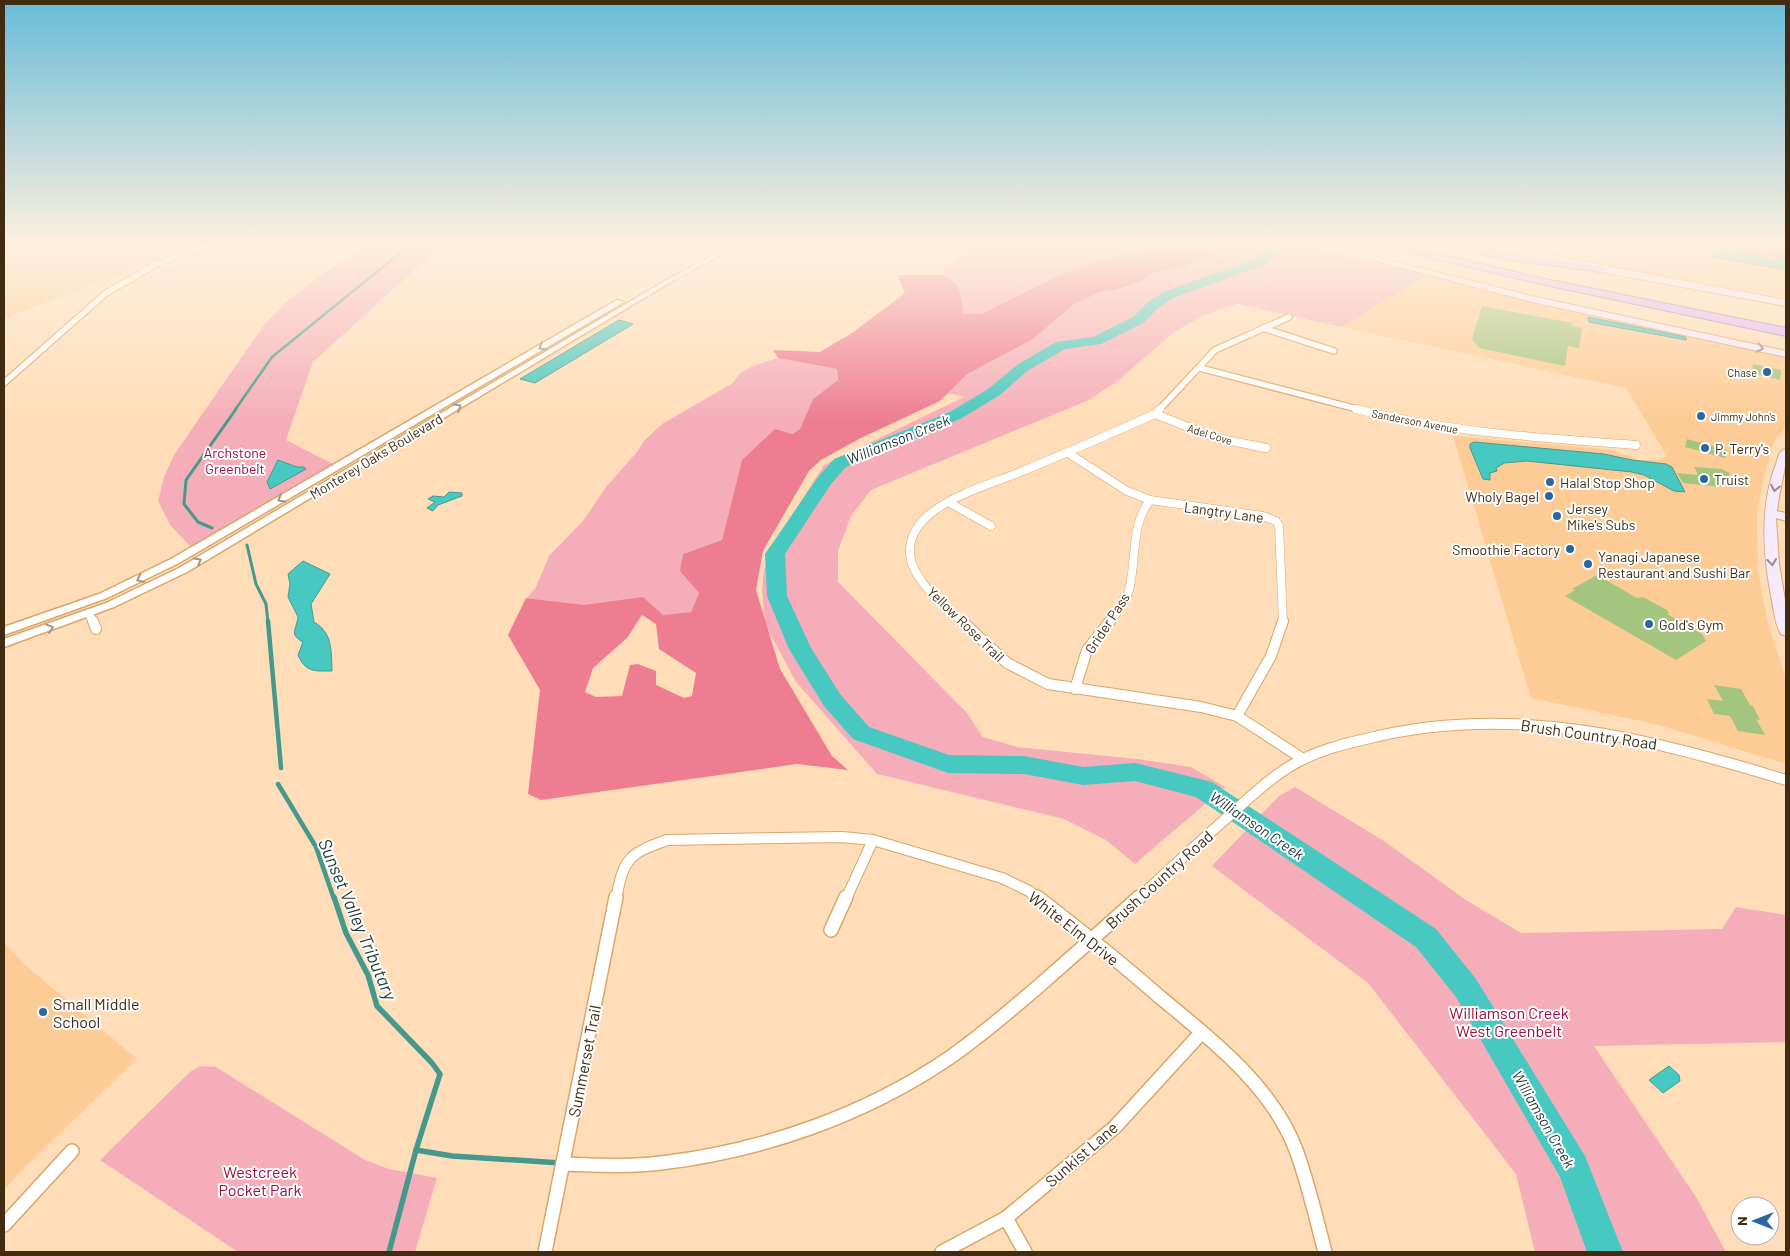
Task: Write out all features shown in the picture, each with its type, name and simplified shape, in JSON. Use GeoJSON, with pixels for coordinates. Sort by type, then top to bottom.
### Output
{"type":"FeatureCollection","features":[{"type":"Feature","properties":{"kind":"highway"},"geometry":{"type":"LineString","coordinates":[[1646,304],[1786,332]]}},
{"type":"Feature","properties":{"kind":"highway"},"geometry":{"type":"LineString","coordinates":[[1687,304],[1786,324]]}},
{"type":"Feature","properties":{"kind":"main road"},"geometry":{"type":"LineString","coordinates":[[1553,304],[1786,354]]}},
{"type":"Feature","properties":{"kind":"main road"},"geometry":{"type":"LineString","coordinates":[[1786,452],[1775,486],[1771,553],[1776,595],[1786,631]]}},
{"type":"Feature","properties":{"kind":"main road"},"geometry":{"type":"LineString","coordinates":[[1772,513],[1786,517]]}},
{"type":"Feature","properties":{"kind":"street"},"geometry":{"type":"LineString","coordinates":[[4,383],[94,304]]}},
{"type":"Feature","properties":{"kind":"street","name":"Monterey Oaks Boulevard"},"geometry":{"type":"LineString","coordinates":[[4,631],[103,596],[175,561],[615,304]]}},
{"type":"Feature","properties":{"kind":"street","name":"Monterey Oaks Boulevard"},"geometry":{"type":"LineString","coordinates":[[4,643],[89,614],[140,592],[183,570],[632,304]]}},
{"type":"Feature","properties":{"kind":"street","name":"Yellow Rose Trail"},"geometry":{"type":"LineString","coordinates":[[1289,317],[1215,350],[1155,414],[1068,453],[948,502],[930,513],[920,523],[912,537],[910,551],[912,564],[918,576],[933,594],[1007,663],[1027,676],[1048,684],[1201,707],[1237,716],[1303,759]]}},
{"type":"Feature","properties":{"kind":"street"},"geometry":{"type":"LineString","coordinates":[[1263,328],[1334,351]]}},
{"type":"Feature","properties":{"kind":"street","name":"Sanderson Avenue"},"geometry":{"type":"LineString","coordinates":[[1200,368],[1428,426],[1464,431],[1636,445]]}},
{"type":"Feature","properties":{"kind":"street","name":"Adel Cove"},"geometry":{"type":"LineString","coordinates":[[1155,414],[1216,438],[1266,448]]}},
{"type":"Feature","properties":{"kind":"street","name":"Langtry Lane"},"geometry":{"type":"LineString","coordinates":[[1068,453],[1127,491],[1150,500],[1263,516],[1276,521],[1279,526],[1284,618],[1282,633],[1237,716]]}},
{"type":"Feature","properties":{"kind":"street","name":"Grider Pass"},"geometry":{"type":"LineString","coordinates":[[1075,689],[1081,664],[1090,646],[1125,600],[1130,588],[1138,522],[1143,508],[1150,500]]}},
{"type":"Feature","properties":{"kind":"street"},"geometry":{"type":"LineString","coordinates":[[948,502],[991,526]]}},
{"type":"Feature","properties":{"kind":"street"},"geometry":{"type":"LineString","coordinates":[[89,614],[96,629]]}},
{"type":"Feature","properties":{"kind":"street","name":"Brush Country Road"},"geometry":{"type":"LineString","coordinates":[[563,1164],[598,1167],[669,1162],[732,1150],[820,1124],[872,1102],[936,1067],[986,1031],[1093,940],[1198,843],[1267,783],[1303,759],[1383,734],[1461,723],[1508,722],[1564,727],[1644,741],[1715,758],[1786,780]]}},
{"type":"Feature","properties":{"kind":"street","name":"White Elm Drive"},"geometry":{"type":"LineString","coordinates":[[622,870],[632,857],[642,849],[667,840],[824,836],[873,840],[1002,878],[1029,891],[1093,940],[1202,1032],[1260,1088],[1281,1120],[1296,1149],[1325,1252]]}},
{"type":"Feature","properties":{"kind":"street"},"geometry":{"type":"LineString","coordinates":[[831,930],[873,840]]}},
{"type":"Feature","properties":{"kind":"street","name":"Summerset Trail"},"geometry":{"type":"LineString","coordinates":[[545,1252],[622,870]]}},
{"type":"Feature","properties":{"kind":"street","name":"Sunkist Lane"},"geometry":{"type":"LineString","coordinates":[[942,1252],[1006,1218],[1115,1127],[1202,1032]]}},
{"type":"Feature","properties":{"kind":"street"},"geometry":{"type":"LineString","coordinates":[[4,1226],[72,1151]]}},
{"type":"Feature","properties":{"kind":"street"},"geometry":{"type":"LineString","coordinates":[[1006,1218],[1025,1252]]}},
{"type":"Feature","properties":{"kind":"shaded area"},"geometry":{"type":"Polygon","coordinates":[[[4,304],[43,304],[4,319],[4,304]]]}},
{"type":"Feature","properties":{"kind":"shaded area"},"geometry":{"type":"Polygon","coordinates":[[[891,304],[962,304],[963,314],[982,314],[1003,304],[1075,304],[1033,339],[967,374],[940,401],[859,439],[821,460],[809,471],[763,551],[756,590],[780,669],[832,756],[848,770],[797,764],[541,800],[528,794],[540,690],[508,635],[526,598],[584,605],[643,597],[663,615],[691,612],[699,593],[680,571],[683,554],[722,540],[742,460],[775,429],[792,434],[800,429],[813,399],[838,380],[837,369],[778,358],[773,350],[820,352],[852,333],[891,304]],[[642,615],[627,638],[593,668],[585,692],[596,697],[622,696],[630,665],[638,664],[656,671],[656,685],[684,698],[692,696],[696,673],[659,649],[656,624],[642,615]]]}},
{"type":"Feature","properties":{"kind":"shaded area"},"geometry":{"type":"Polygon","coordinates":[[[1380,304],[1540,304],[1786,357],[1786,426],[1775,440],[1772,448],[1763,480],[1757,515],[1758,569],[1762,593],[1768,623],[1786,679],[1786,764],[1655,724],[1531,698],[1453,436],[1611,450],[1640,460],[1659,460],[1667,456],[1626,388],[1341,327],[1380,304]]]}},
{"type":"Feature","properties":{"kind":"shaded area","name":"Small Middle School"},"geometry":{"type":"Polygon","coordinates":[[[4,942],[26,966],[137,1059],[18,1174],[4,1190],[4,942]]]}},
{"type":"Feature","properties":{"kind":"green space","name":"Archstone Greenbelt"},"geometry":{"type":"Polygon","coordinates":[[[285,304],[377,304],[313,362],[286,440],[335,465],[192,548],[170,525],[158,501],[164,477],[174,455],[264,325],[285,304]]]}},
{"type":"Feature","properties":{"kind":"green space"},"geometry":{"type":"Polygon","coordinates":[[[959,304],[1380,304],[1341,327],[1238,304],[1204,315],[1173,333],[1119,380],[1089,400],[871,490],[851,516],[838,551],[838,582],[967,713],[983,737],[1017,747],[1137,759],[1191,767],[1225,787],[1135,864],[1106,840],[1064,819],[877,774],[796,682],[765,624],[762,591],[764,569],[787,523],[824,465],[964,397],[940,391],[980,315],[963,314],[959,304]]]}},
{"type":"Feature","properties":{"kind":"green space"},"geometry":{"type":"Polygon","coordinates":[[[778,358],[837,369],[838,380],[813,399],[800,429],[742,460],[722,540],[683,554],[681,571],[699,593],[691,612],[663,615],[573,607],[573,604],[527,598],[536,587],[549,556],[583,521],[606,487],[637,452],[644,441],[662,424],[733,383],[740,373],[753,366],[778,358]]]}},
{"type":"Feature","properties":{"kind":"green space","name":"Williamson Creek West Greenbelt"},"geometry":{"type":"Polygon","coordinates":[[[1295,787],[1384,841],[1466,900],[1521,933],[1722,929],[1736,907],[1786,915],[1786,1042],[1594,1046],[1696,1197],[1726,1252],[1535,1252],[1516,1174],[1368,983],[1212,866],[1279,796],[1295,787]]]}},
{"type":"Feature","properties":{"kind":"green space","name":"Westcreek Pocket Park"},"geometry":{"type":"Polygon","coordinates":[[[200,1066],[216,1067],[365,1160],[389,1169],[437,1178],[415,1252],[238,1252],[100,1160],[190,1072],[200,1066]]]}},
{"type":"Feature","properties":{"kind":"water"},"geometry":{"type":"Polygon","coordinates":[[[1588,317],[1686,337],[1686,340],[1589,322],[1588,317]]]}},
{"type":"Feature","properties":{"kind":"water"},"geometry":{"type":"Polygon","coordinates":[[[619,320],[633,324],[535,383],[520,379],[619,320]]]}},
{"type":"Feature","properties":{"kind":"water"},"geometry":{"type":"Polygon","coordinates":[[[1474,442],[1604,454],[1666,464],[1672,467],[1685,492],[1674,491],[1644,475],[1632,472],[1527,461],[1504,463],[1496,468],[1497,471],[1490,473],[1490,480],[1483,479],[1470,448],[1470,444],[1474,442]]]}},
{"type":"Feature","properties":{"kind":"water"},"geometry":{"type":"Polygon","coordinates":[[[278,460],[306,469],[270,489],[267,482],[278,460]]]}},
{"type":"Feature","properties":{"kind":"water"},"geometry":{"type":"Polygon","coordinates":[[[449,492],[462,493],[462,496],[438,505],[433,511],[427,508],[435,502],[428,499],[433,496],[444,497],[449,492]]]}},
{"type":"Feature","properties":{"kind":"water"},"geometry":{"type":"Polygon","coordinates":[[[303,561],[330,574],[311,604],[314,622],[325,631],[330,643],[332,671],[312,670],[304,665],[298,655],[303,642],[295,634],[298,617],[288,597],[290,584],[288,574],[303,561]]]}},
{"type":"Feature","properties":{"kind":"water"},"geometry":{"type":"Polygon","coordinates":[[[1669,1066],[1679,1075],[1680,1081],[1663,1093],[1649,1080],[1669,1066]]]}},
{"type":"Feature","properties":{"kind":"building"},"geometry":{"type":"Polygon","coordinates":[[[1482,306],[1572,323],[1572,326],[1582,328],[1579,348],[1568,346],[1565,366],[1479,348],[1472,339],[1482,306]]]}},
{"type":"Feature","properties":{"kind":"building","name":"Chase"},"geometry":{"type":"Polygon","coordinates":[[[1753,364],[1781,370],[1780,380],[1752,373],[1753,364]]]}},
{"type":"Feature","properties":{"kind":"building","name":"P. Terry's"},"geometry":{"type":"Polygon","coordinates":[[[1687,439],[1727,450],[1725,458],[1685,447],[1687,439]]]}},
{"type":"Feature","properties":{"kind":"building","name":"Truist"},"geometry":{"type":"Polygon","coordinates":[[[1694,467],[1722,469],[1730,473],[1723,487],[1683,483],[1677,473],[1698,475],[1694,467]]]}},
{"type":"Feature","properties":{"kind":"building","name":"Gold's Gym"},"geometry":{"type":"Polygon","coordinates":[[[1597,575],[1637,598],[1643,597],[1667,610],[1669,613],[1667,614],[1702,634],[1706,641],[1676,660],[1565,596],[1575,590],[1572,589],[1597,575]]]}},
{"type":"Feature","properties":{"kind":"building"},"geometry":{"type":"Polygon","coordinates":[[[1714,685],[1741,689],[1750,705],[1753,706],[1760,720],[1756,719],[1765,735],[1738,731],[1730,716],[1714,714],[1707,699],[1723,701],[1714,685]]]}},
{"type":"Feature","properties":{"kind":"waterway","name":"Sunset Valley Tributary"},"geometry":{"type":"LineString","coordinates":[[235,410],[272,357],[338,304]]}},
{"type":"Feature","properties":{"kind":"waterway","name":"Williamson Creek"},"geometry":{"type":"LineString","coordinates":[[1155,304],[1138,320],[1096,341],[1061,345],[1022,368],[994,392],[956,415],[840,463],[824,481],[775,554],[777,596],[800,649],[832,700],[861,733],[948,764],[1024,765],[1083,776],[1135,772],[1203,789],[1426,938],[1466,988],[1573,1168],[1605,1252]]}},
{"type":"Feature","properties":{"kind":"waterway","name":"Sunset Valley Tributary"},"geometry":{"type":"LineString","coordinates":[[212,528],[198,522],[184,504],[186,480],[236,409]]}},
{"type":"Feature","properties":{"kind":"waterway","name":"Sunset Valley Tributary"},"geometry":{"type":"LineString","coordinates":[[247,545],[256,584],[266,604],[268,623]]}},
{"type":"Feature","properties":{"kind":"waterway","name":"Sunset Valley Tributary"},"geometry":{"type":"LineString","coordinates":[[268,621],[281,768]]}},
{"type":"Feature","properties":{"kind":"waterway","name":"Sunset Valley Tributary"},"geometry":{"type":"LineString","coordinates":[[278,784],[316,847],[334,899]]}},
{"type":"Feature","properties":{"kind":"waterway","name":"Sunset Valley Tributary"},"geometry":{"type":"LineString","coordinates":[[334,897],[346,933],[368,975],[377,1006],[432,1063],[440,1074],[416,1150]]}},
{"type":"Feature","properties":{"kind":"waterway","name":"Sunset Valley Tributary"},"geometry":{"type":"LineString","coordinates":[[389,1252],[416,1150]]}},
{"type":"Feature","properties":{"kind":"waterway"},"geometry":{"type":"LineString","coordinates":[[416,1150],[452,1156],[561,1163]]}},
{"type":"Feature","properties":{"kind":"place","name":"Chase"},"geometry":{"type":"Point","coordinates":[1767,372]}},
{"type":"Feature","properties":{"kind":"place","name":"Jimmy John's"},"geometry":{"type":"Point","coordinates":[1701,416]}},
{"type":"Feature","properties":{"kind":"place","name":"P. Terry's"},"geometry":{"type":"Point","coordinates":[1705,448]}},
{"type":"Feature","properties":{"kind":"place","name":"Truist"},"geometry":{"type":"Point","coordinates":[1704,479]}},
{"type":"Feature","properties":{"kind":"place","name":"Halal Stop Shop"},"geometry":{"type":"Point","coordinates":[1550,482]}},
{"type":"Feature","properties":{"kind":"place","name":"Wholy Bagel"},"geometry":{"type":"Point","coordinates":[1549,496]}},
{"type":"Feature","properties":{"kind":"place","name":"Jersey Mike's Subs"},"geometry":{"type":"Point","coordinates":[1557,516]}},
{"type":"Feature","properties":{"kind":"place","name":"Smoothie Factory"},"geometry":{"type":"Point","coordinates":[1570,549]}},
{"type":"Feature","properties":{"kind":"place","name":"Yanagi Japanese Restaurant and Sushi Bar"},"geometry":{"type":"Point","coordinates":[1588,564]}},
{"type":"Feature","properties":{"kind":"place","name":"Gold's Gym"},"geometry":{"type":"Point","coordinates":[1649,624]}},
{"type":"Feature","properties":{"kind":"place","name":"Small Middle School"},"geometry":{"type":"Point","coordinates":[43,1012]}}]}
